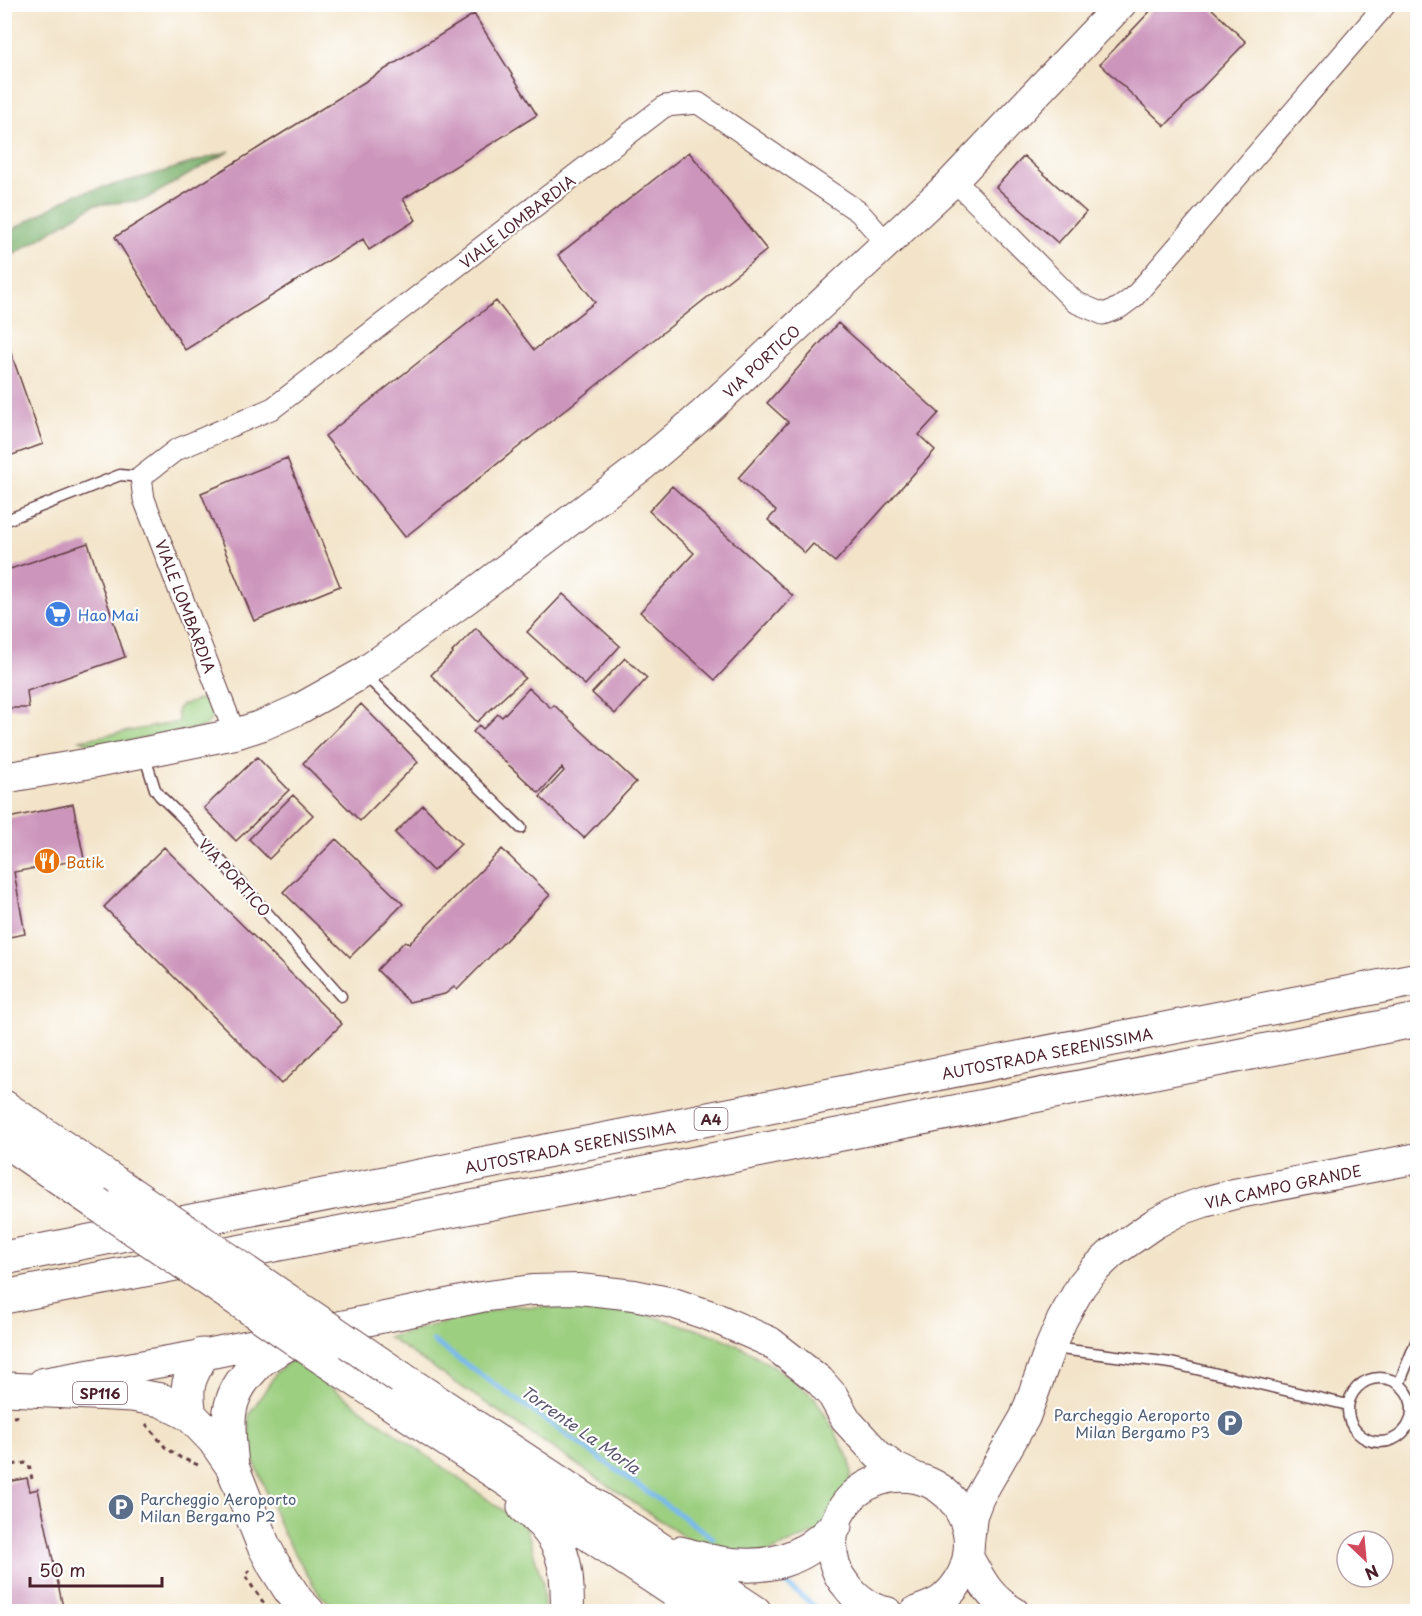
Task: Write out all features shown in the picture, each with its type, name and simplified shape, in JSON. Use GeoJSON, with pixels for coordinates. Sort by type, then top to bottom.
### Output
{"type":"FeatureCollection","features":[{"type":"Feature","properties":{"kind":"highway","name":"AUTOSTRADA SERENISSIMA"},"geometry":{"type":"LineString","coordinates":[[4,1258],[1418,979]]}},
{"type":"Feature","properties":{"kind":"highway"},"geometry":{"type":"LineString","coordinates":[[4,1297],[1418,1020]]}},
{"type":"Feature","properties":{"kind":"highway"},"geometry":{"type":"LineString","coordinates":[[4,1107],[401,1378],[755,1611]]}},
{"type":"Feature","properties":{"kind":"highway"},"geometry":{"type":"LineString","coordinates":[[4,1140],[314,1346],[372,1391],[706,1611]]}},
{"type":"Feature","properties":{"kind":"highway","name":"SP116"},"geometry":{"type":"LineString","coordinates":[[220,1470],[229,1438],[231,1402],[238,1388],[260,1360],[314,1346]]}},
{"type":"Feature","properties":{"kind":"highway"},"geometry":{"type":"LineString","coordinates":[[190,1415],[186,1394],[191,1375],[202,1355]]}},
{"type":"Feature","properties":{"kind":"highway","name":"SP116"},"geometry":{"type":"LineString","coordinates":[[5,1399],[132,1395],[161,1400],[190,1415],[214,1440],[220,1470],[274,1565],[297,1601],[308,1611]]}},
{"type":"Feature","properties":{"kind":"highway"},"geometry":{"type":"LineString","coordinates":[[449,1440],[473,1468],[539,1518],[553,1536],[563,1556],[567,1581],[567,1611]]}},
{"type":"Feature","properties":{"kind":"highway"},"geometry":{"type":"LineString","coordinates":[[658,1547],[720,1563],[772,1564],[806,1550],[835,1526]]}},
{"type":"Feature","properties":{"kind":"main road","name":"VIA PORTICO"},"geometry":{"type":"LineString","coordinates":[[4,778],[235,734],[263,725],[299,709],[363,673],[469,597],[642,466],[710,408],[948,186],[1121,4]]}},
{"type":"Feature","properties":{"kind":"main road","name":"VIA CAMPO GRANDE"},"geometry":{"type":"LineString","coordinates":[[915,1611],[929,1607],[943,1599],[955,1587],[963,1573],[969,1550],[972,1515],[982,1490],[1025,1417],[1062,1320],[1081,1286],[1112,1253],[1154,1224],[1178,1211],[1204,1202],[1418,1158]]}},
{"type":"Feature","properties":{"kind":"main road","name":"SP116"},"geometry":{"type":"LineString","coordinates":[[5,1399],[202,1355],[314,1346],[481,1297],[532,1290],[579,1289],[634,1295],[673,1303],[711,1316],[770,1342],[819,1380],[833,1396],[847,1421],[859,1455],[857,1485],[853,1496]]}},
{"type":"Feature","properties":{"kind":"main road","name":"SP116"},"geometry":{"type":"LineString","coordinates":[[847,1421],[878,1455],[894,1467],[928,1483]]}},
{"type":"Feature","properties":{"kind":"main road","name":"VIA CAMPO GRANDE"},"geometry":{"type":"LineString","coordinates":[[853,1496],[866,1485],[899,1476],[928,1483],[971,1479],[986,1471],[999,1460]]}},
{"type":"Feature","properties":{"kind":"main road"},"geometry":{"type":"LineString","coordinates":[[928,1483],[950,1497],[958,1507],[968,1530],[969,1550],[991,1595],[996,1601],[1014,1611]]}},
{"type":"Feature","properties":{"kind":"main road"},"geometry":{"type":"LineString","coordinates":[[853,1496],[842,1509],[835,1526],[832,1551],[835,1567],[853,1594],[866,1604],[881,1611],[887,1611]]}},
{"type":"Feature","properties":{"kind":"street"},"geometry":{"type":"LineString","coordinates":[[948,186],[957,183],[1075,302],[1103,314],[1119,308],[1134,297],[1386,4]]}},
{"type":"Feature","properties":{"kind":"street","name":"VIALE LOMBARDIA"},"geometry":{"type":"LineString","coordinates":[[235,734],[144,499],[141,477],[176,450],[273,408],[665,106],[698,103],[859,212],[882,238],[885,245]]}},
{"type":"Feature","properties":{"kind":"lane"},"geometry":{"type":"LineString","coordinates":[[4,521],[120,474],[141,477]]}},
{"type":"Feature","properties":{"kind":"lane"},"geometry":{"type":"LineString","coordinates":[[363,673],[521,828]]}},
{"type":"Feature","properties":{"kind":"lane","name":"VIA PORTICO"},"geometry":{"type":"LineString","coordinates":[[143,752],[155,789],[160,796],[182,817],[341,996]]}},
{"type":"Feature","properties":{"kind":"lane"},"geometry":{"type":"LineString","coordinates":[[1287,1184],[1313,1188],[1371,1178]]}},
{"type":"Feature","properties":{"kind":"lane"},"geometry":{"type":"LineString","coordinates":[[1399,1384],[1418,1337]]}},
{"type":"Feature","properties":{"kind":"lane"},"geometry":{"type":"LineString","coordinates":[[1050,1348],[1171,1363],[1348,1405]]}},
{"type":"Feature","properties":{"kind":"lane"},"geometry":{"type":"LineString","coordinates":[[1379,1378],[1390,1379],[1399,1384],[1411,1398],[1414,1427],[1395,1440],[1385,1443],[1365,1439],[1351,1425],[1348,1415],[1348,1405],[1352,1395],[1359,1386],[1379,1378]]}},
{"type":"Feature","properties":{"kind":"path"},"geometry":{"type":"LineString","coordinates":[[5,1399],[27,1415]]}},
{"type":"Feature","properties":{"kind":"path"},"geometry":{"type":"LineString","coordinates":[[140,1418],[165,1447],[181,1458],[220,1470]]}},
{"type":"Feature","properties":{"kind":"path"},"geometry":{"type":"LineString","coordinates":[[4,1467],[25,1462],[29,1464],[32,1479]]}},
{"type":"Feature","properties":{"kind":"path"},"geometry":{"type":"LineString","coordinates":[[245,1576],[270,1611]]}},
{"type":"Feature","properties":{"kind":"green space"},"geometry":{"type":"Polygon","coordinates":[[[230,151],[144,200],[94,205],[5,260],[5,234],[74,195],[230,151]]]}},
{"type":"Feature","properties":{"kind":"green space"},"geometry":{"type":"Polygon","coordinates":[[[209,696],[214,713],[204,727],[99,747],[80,740],[179,722],[177,711],[180,706],[209,696]]]}},
{"type":"Feature","properties":{"kind":"green space"},"geometry":{"type":"Polygon","coordinates":[[[509,1306],[598,1309],[649,1315],[718,1336],[745,1349],[788,1376],[815,1398],[850,1461],[849,1482],[819,1531],[753,1559],[686,1538],[388,1337],[509,1306]]]}},
{"type":"Feature","properties":{"kind":"green space"},"geometry":{"type":"Polygon","coordinates":[[[292,1359],[526,1527],[543,1584],[544,1611],[339,1611],[319,1594],[283,1533],[250,1451],[249,1415],[277,1372],[292,1359]]]}},
{"type":"Feature","properties":{"kind":"building"},"geometry":{"type":"Polygon","coordinates":[[[1157,4],[1207,4],[1246,42],[1165,126],[1100,64],[1157,4]]]}},
{"type":"Feature","properties":{"kind":"building"},"geometry":{"type":"Polygon","coordinates":[[[474,14],[537,115],[403,199],[416,220],[369,250],[363,239],[185,350],[115,237],[474,14]]]}},
{"type":"Feature","properties":{"kind":"building"},"geometry":{"type":"Polygon","coordinates":[[[689,152],[767,250],[405,537],[325,436],[496,301],[534,350],[595,302],[558,255],[689,152]]]}},
{"type":"Feature","properties":{"kind":"building"},"geometry":{"type":"Polygon","coordinates":[[[1024,156],[1086,212],[1058,243],[996,187],[1024,156]]]}},
{"type":"Feature","properties":{"kind":"building"},"geometry":{"type":"Polygon","coordinates":[[[838,323],[939,413],[919,435],[935,450],[835,562],[813,544],[805,553],[768,520],[776,511],[738,478],[788,422],[767,403],[838,323]]]}},
{"type":"Feature","properties":{"kind":"building"},"geometry":{"type":"Polygon","coordinates":[[[4,333],[43,444],[4,458],[4,333]]]}},
{"type":"Feature","properties":{"kind":"building"},"geometry":{"type":"Polygon","coordinates":[[[287,458],[340,586],[254,621],[201,493],[287,458]]]}},
{"type":"Feature","properties":{"kind":"building"},"geometry":{"type":"Polygon","coordinates":[[[672,486],[793,596],[715,680],[640,612],[694,553],[649,511],[672,486]]]}},
{"type":"Feature","properties":{"kind":"building","name":"Hao Mai"},"geometry":{"type":"Polygon","coordinates":[[[88,543],[125,657],[27,691],[29,708],[4,708],[4,571],[88,543]]]}},
{"type":"Feature","properties":{"kind":"building"},"geometry":{"type":"Polygon","coordinates":[[[563,594],[620,646],[585,685],[527,632],[563,594]]]}},
{"type":"Feature","properties":{"kind":"building"},"geometry":{"type":"Polygon","coordinates":[[[476,628],[525,678],[477,722],[431,675],[476,628]]]}},
{"type":"Feature","properties":{"kind":"building"},"geometry":{"type":"Polygon","coordinates":[[[625,658],[647,678],[615,714],[592,693],[625,658]]]}},
{"type":"Feature","properties":{"kind":"building"},"geometry":{"type":"Polygon","coordinates":[[[529,688],[551,708],[554,705],[636,782],[584,838],[540,797],[564,771],[562,768],[539,793],[473,732],[479,725],[483,729],[498,714],[502,717],[529,688]]]}},
{"type":"Feature","properties":{"kind":"building"},"geometry":{"type":"Polygon","coordinates":[[[361,704],[418,762],[360,821],[303,763],[361,704]]]}},
{"type":"Feature","properties":{"kind":"building"},"geometry":{"type":"Polygon","coordinates":[[[257,757],[289,790],[236,841],[204,808],[257,757]]]}},
{"type":"Feature","properties":{"kind":"building"},"geometry":{"type":"Polygon","coordinates":[[[293,795],[313,815],[269,859],[249,839],[293,795]]]}},
{"type":"Feature","properties":{"kind":"building"},"geometry":{"type":"Polygon","coordinates":[[[73,804],[84,859],[14,872],[25,934],[4,938],[4,819],[73,804]]]}},
{"type":"Feature","properties":{"kind":"building"},"geometry":{"type":"Polygon","coordinates":[[[423,805],[461,844],[433,871],[395,833],[423,805]]]}},
{"type":"Feature","properties":{"kind":"building"},"geometry":{"type":"Polygon","coordinates":[[[336,839],[403,904],[350,957],[283,892],[336,839]]]}},
{"type":"Feature","properties":{"kind":"building"},"geometry":{"type":"Polygon","coordinates":[[[164,847],[342,1024],[281,1084],[104,907],[164,847]]]}},
{"type":"Feature","properties":{"kind":"building"},"geometry":{"type":"Polygon","coordinates":[[[502,849],[550,895],[457,990],[454,987],[445,994],[409,1002],[377,970],[405,941],[409,944],[502,849]]]}},
{"type":"Feature","properties":{"kind":"building"},"geometry":{"type":"Polygon","coordinates":[[[27,1478],[30,1491],[38,1489],[64,1612],[4,1612],[4,1483],[27,1478]]]}},
{"type":"Feature","properties":{"kind":"waterway","name":"Torrente La Morla"},"geometry":{"type":"LineString","coordinates":[[433,1341],[713,1538]]}},
{"type":"Feature","properties":{"kind":"waterway","name":"Torrente La Morla"},"geometry":{"type":"LineString","coordinates":[[778,1578],[822,1612]]}},
{"type":"Feature","properties":{"kind":"place","name":"Hao Mai"},"geometry":{"type":"Point","coordinates":[58,614]}},
{"type":"Feature","properties":{"kind":"place","name":"Batik"},"geometry":{"type":"Point","coordinates":[47,861]}},
{"type":"Feature","properties":{"kind":"place","name":"Parcheggio Aeroporto Milan Bergamo P3"},"geometry":{"type":"Point","coordinates":[1230,1423]}},
{"type":"Feature","properties":{"kind":"place","name":"Parcheggio Aeroporto Milan Bergamo P2"},"geometry":{"type":"Point","coordinates":[121,1507]}}]}
